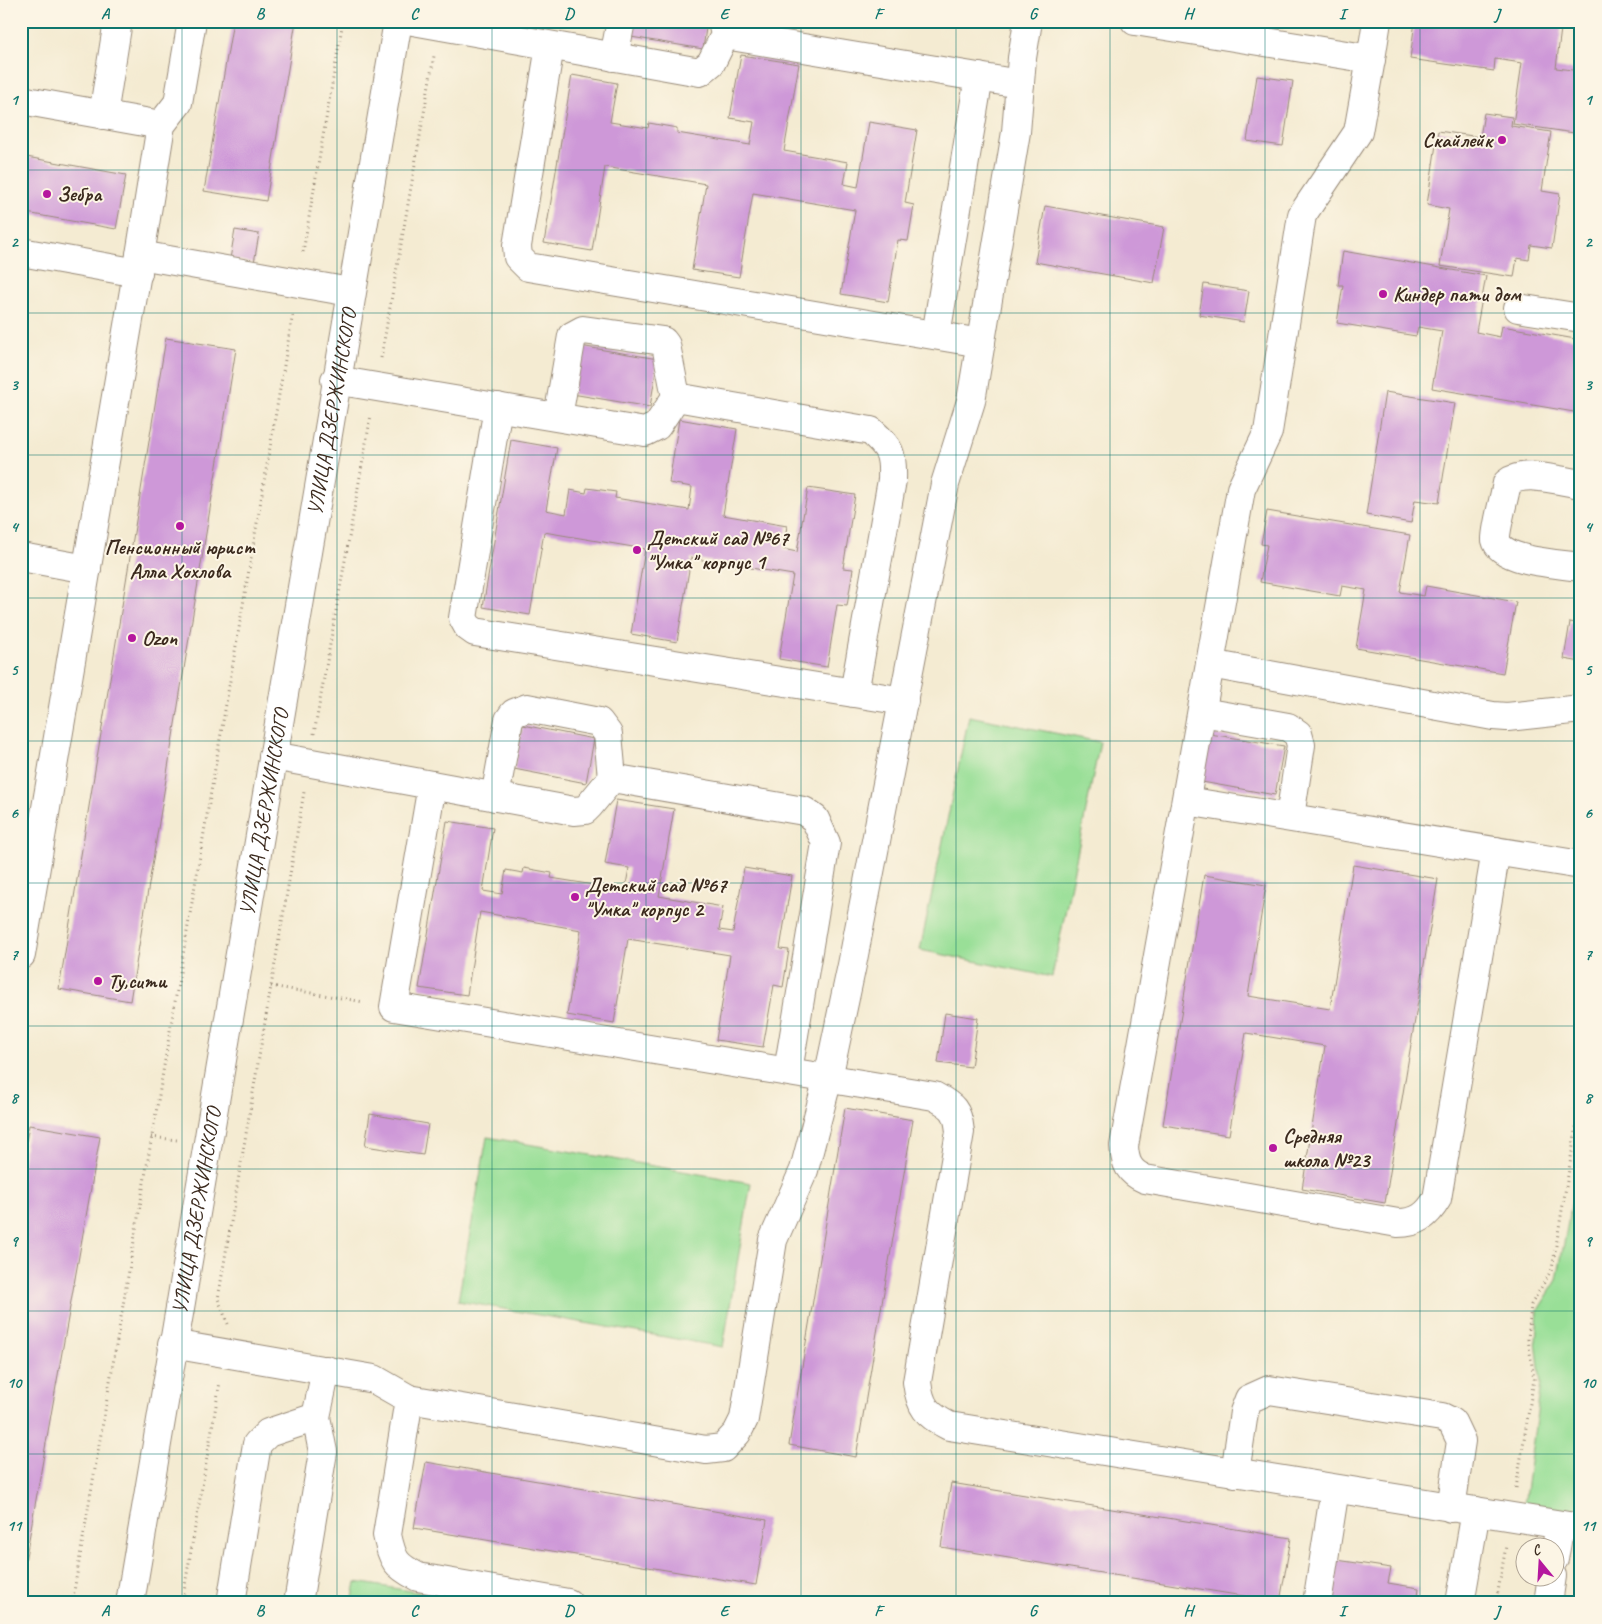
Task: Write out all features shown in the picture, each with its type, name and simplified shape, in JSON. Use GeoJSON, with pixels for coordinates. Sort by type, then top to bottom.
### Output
{"type":"FeatureCollection","features":[{"type":"Feature","properties":{"kind":"street"},"geometry":{"type":"LineString","coordinates":[[103,115],[118,21]]}},
{"type":"Feature","properties":{"kind":"street"},"geometry":{"type":"LineString","coordinates":[[21,955],[161,125],[178,102],[192,21]]}},
{"type":"Feature","properties":{"kind":"street","name":"УЛИЦА ДЗЕРЖИНСКОГО"},"geometry":{"type":"LineString","coordinates":[[130,1603],[335,380],[398,21]]}},
{"type":"Feature","properties":{"kind":"street"},"geometry":{"type":"LineString","coordinates":[[413,21],[700,72],[711,63],[724,28],[1020,84]]}},
{"type":"Feature","properties":{"kind":"street"},"geometry":{"type":"LineString","coordinates":[[614,57],[620,21]]}},
{"type":"Feature","properties":{"kind":"street"},"geometry":{"type":"LineString","coordinates":[[172,1344],[374,1379],[409,1399],[706,1450],[723,1448],[737,1434],[744,1419],[773,1240],[804,1170],[828,1078],[904,701],[945,484],[971,401],[1016,132],[1028,21]]}},
{"type":"Feature","properties":{"kind":"street"},"geometry":{"type":"LineString","coordinates":[[1135,21],[1372,59]]}},
{"type":"Feature","properties":{"kind":"street"},"geometry":{"type":"LineString","coordinates":[[1377,21],[1358,132],[1302,215],[1268,432],[1241,489],[1124,1146],[1125,1158],[1129,1168],[1135,1174],[1145,1179],[1398,1223],[1410,1223],[1421,1218],[1437,1200],[1496,851]]}},
{"type":"Feature","properties":{"kind":"street"},"geometry":{"type":"LineString","coordinates":[[550,46],[517,246],[518,257],[522,263],[528,267],[980,343]]}},
{"type":"Feature","properties":{"kind":"street"},"geometry":{"type":"LineString","coordinates":[[936,336],[979,77]]}},
{"type":"Feature","properties":{"kind":"street"},"geometry":{"type":"LineString","coordinates":[[21,100],[161,125]]}},
{"type":"Feature","properties":{"kind":"street"},"geometry":{"type":"LineString","coordinates":[[21,252],[298,283],[350,292]]}},
{"type":"Feature","properties":{"kind":"street"},"geometry":{"type":"LineString","coordinates":[[1518,308],[1581,318]]}},
{"type":"Feature","properties":{"kind":"street"},"geometry":{"type":"LineString","coordinates":[[335,380],[645,432],[657,426],[676,397],[668,349],[662,341],[583,330],[572,336],[558,417]]}},
{"type":"Feature","properties":{"kind":"street"},"geometry":{"type":"LineString","coordinates":[[676,397],[870,431],[887,445],[893,460],[892,480],[854,693]]}},
{"type":"Feature","properties":{"kind":"street"},"geometry":{"type":"LineString","coordinates":[[498,407],[463,618],[468,627],[475,632],[904,701]]}},
{"type":"Feature","properties":{"kind":"street"},"geometry":{"type":"LineString","coordinates":[[1581,484],[1524,476],[1514,477],[1507,482],[1496,539],[1500,548],[1510,556],[1581,568]]}},
{"type":"Feature","properties":{"kind":"street"},"geometry":{"type":"LineString","coordinates":[[21,557],[87,569]]}},
{"type":"Feature","properties":{"kind":"street"},"geometry":{"type":"LineString","coordinates":[[1210,664],[1494,716],[1507,717],[1581,709]]}},
{"type":"Feature","properties":{"kind":"street"},"geometry":{"type":"LineString","coordinates":[[273,756],[495,797],[574,811],[585,810],[612,778],[608,734],[599,722],[527,708],[521,709],[514,713],[509,720],[495,797]]}},
{"type":"Feature","properties":{"kind":"street"},"geometry":{"type":"LineString","coordinates":[[1202,712],[1288,727],[1298,734],[1301,745],[1290,817]]}},
{"type":"Feature","properties":{"kind":"street"},"geometry":{"type":"LineString","coordinates":[[612,778],[804,811],[816,819],[822,829],[826,843],[788,1071]]}},
{"type":"Feature","properties":{"kind":"street"},"geometry":{"type":"LineString","coordinates":[[432,785],[394,1007],[934,1096],[952,1106],[959,1119],[960,1132],[917,1382],[919,1400],[932,1417],[949,1426],[1570,1527],[1564,1539]]}},
{"type":"Feature","properties":{"kind":"street"},"geometry":{"type":"LineString","coordinates":[[1186,800],[1581,865]]}},
{"type":"Feature","properties":{"kind":"street"},"geometry":{"type":"LineString","coordinates":[[298,1603],[323,1452],[316,1417],[326,1370]]}},
{"type":"Feature","properties":{"kind":"street"},"geometry":{"type":"LineString","coordinates":[[1235,1472],[1244,1412],[1249,1399],[1269,1390],[1432,1416],[1452,1422],[1461,1441],[1463,1510],[1460,1603]]}},
{"type":"Feature","properties":{"kind":"street"},"geometry":{"type":"LineString","coordinates":[[409,1399],[387,1535],[391,1553],[400,1568],[418,1577],[568,1603]]}},
{"type":"Feature","properties":{"kind":"street"},"geometry":{"type":"LineString","coordinates":[[231,1603],[257,1444],[268,1433],[316,1417]]}},
{"type":"Feature","properties":{"kind":"street"},"geometry":{"type":"LineString","coordinates":[[1317,1603],[1335,1489]]}},
{"type":"Feature","properties":{"kind":"street"},"geometry":{"type":"LineString","coordinates":[[1548,1603],[1551,1586]]}},
{"type":"Feature","properties":{"kind":"path"},"geometry":{"type":"LineString","coordinates":[[72,1603],[342,21]]}},
{"type":"Feature","properties":{"kind":"path"},"geometry":{"type":"LineString","coordinates":[[250,1112],[309,763],[440,26]]}},
{"type":"Feature","properties":{"kind":"path"},"geometry":{"type":"LineString","coordinates":[[271,986],[394,1007]]}},
{"type":"Feature","properties":{"kind":"path"},"geometry":{"type":"LineString","coordinates":[[1496,1603],[1534,1379],[1528,1339],[1531,1304],[1552,1270],[1581,1099]]}},
{"type":"Feature","properties":{"kind":"path"},"geometry":{"type":"LineString","coordinates":[[151,1137],[179,1140]]}},
{"type":"Feature","properties":{"kind":"green space"},"geometry":{"type":"Polygon","coordinates":[[[969,716],[1100,742],[1052,977],[920,950],[969,716]]]}},
{"type":"Feature","properties":{"kind":"green space"},"geometry":{"type":"Polygon","coordinates":[[[487,1137],[751,1183],[723,1347],[458,1301],[487,1137]]]}},
{"type":"Feature","properties":{"kind":"green space"},"geometry":{"type":"Polygon","coordinates":[[[1581,1154],[1581,1514],[1578,1515],[1524,1505],[1541,1384],[1536,1341],[1538,1310],[1557,1280],[1581,1154]]]}},
{"type":"Feature","properties":{"kind":"green space"},"geometry":{"type":"Polygon","coordinates":[[[356,1582],[484,1603],[352,1603],[356,1582]]]}},
{"type":"Feature","properties":{"kind":"building"},"geometry":{"type":"Polygon","coordinates":[[[233,21],[296,21],[266,201],[204,191],[233,21]]]}},
{"type":"Feature","properties":{"kind":"building"},"geometry":{"type":"Polygon","coordinates":[[[634,21],[707,21],[703,49],[631,37],[634,21]]]}},
{"type":"Feature","properties":{"kind":"building"},"geometry":{"type":"Polygon","coordinates":[[[1415,21],[1562,21],[1556,68],[1581,71],[1581,134],[1513,124],[1522,63],[1495,59],[1494,71],[1410,59],[1415,21]]]}},
{"type":"Feature","properties":{"kind":"building"},"geometry":{"type":"Polygon","coordinates":[[[741,55],[799,64],[784,151],[848,162],[844,184],[858,187],[869,122],[917,130],[905,203],[914,205],[908,241],[898,240],[888,302],[841,294],[855,210],[753,193],[739,277],[692,270],[706,184],[605,167],[592,251],[544,243],[572,75],[617,83],[610,122],[648,128],[649,123],[677,128],[677,133],[750,145],[754,122],[730,118],[741,55]]]}},
{"type":"Feature","properties":{"kind":"building"},"geometry":{"type":"Polygon","coordinates":[[[1257,76],[1293,81],[1283,146],[1247,141],[1257,76]]]}},
{"type":"Feature","properties":{"kind":"building"},"geometry":{"type":"Polygon","coordinates":[[[1484,113],[1512,117],[1511,126],[1551,132],[1542,191],[1560,194],[1552,248],[1531,245],[1529,260],[1517,258],[1514,277],[1440,266],[1449,209],[1427,205],[1438,131],[1480,137],[1484,113]]]}},
{"type":"Feature","properties":{"kind":"building"},"geometry":{"type":"Polygon","coordinates":[[[21,156],[126,175],[116,229],[21,212],[21,156]]]}},
{"type":"Feature","properties":{"kind":"building"},"geometry":{"type":"Polygon","coordinates":[[[1045,206],[1164,227],[1154,283],[1035,262],[1045,206]]]}},
{"type":"Feature","properties":{"kind":"building"},"geometry":{"type":"Polygon","coordinates":[[[235,230],[259,234],[254,263],[230,259],[235,230]]]}},
{"type":"Feature","properties":{"kind":"building"},"geometry":{"type":"Polygon","coordinates":[[[1343,251],[1486,276],[1476,332],[1500,337],[1502,326],[1581,340],[1580,413],[1432,388],[1442,331],[1418,327],[1416,336],[1337,323],[1343,285],[1338,285],[1343,251]]]}},
{"type":"Feature","properties":{"kind":"building"},"geometry":{"type":"Polygon","coordinates":[[[1204,284],[1249,291],[1244,322],[1199,315],[1204,284]]]}},
{"type":"Feature","properties":{"kind":"building"},"geometry":{"type":"Polygon","coordinates":[[[166,338],[236,349],[130,1001],[59,989],[166,338]]]}},
{"type":"Feature","properties":{"kind":"building"},"geometry":{"type":"Polygon","coordinates":[[[580,346],[658,359],[650,407],[572,394],[580,346]]]}},
{"type":"Feature","properties":{"kind":"building"},"geometry":{"type":"Polygon","coordinates":[[[1385,392],[1455,403],[1439,503],[1415,500],[1411,523],[1366,515],[1385,392]]]}},
{"type":"Feature","properties":{"kind":"building"},"geometry":{"type":"Polygon","coordinates":[[[679,419],[737,429],[723,515],[787,526],[783,549],[797,552],[808,488],[855,495],[843,568],[853,569],[847,606],[837,605],[827,667],[779,659],[793,575],[691,558],[677,642],[631,634],[645,549],[544,532],[530,615],[483,607],[511,440],[557,448],[546,510],[566,514],[570,490],[586,493],[587,488],[616,492],[615,498],[689,510],[692,487],[669,483],[679,419]]]}},
{"type":"Feature","properties":{"kind":"building"},"geometry":{"type":"Polygon","coordinates":[[[1267,511],[1410,535],[1400,592],[1424,596],[1426,586],[1516,602],[1503,673],[1356,648],[1366,590],[1342,586],[1340,596],[1260,582],[1267,545],[1261,544],[1267,511]]]}},
{"type":"Feature","properties":{"kind":"building"},"geometry":{"type":"Polygon","coordinates":[[[1570,622],[1581,624],[1581,662],[1564,659],[1570,622]]]}},
{"type":"Feature","properties":{"kind":"building"},"geometry":{"type":"Polygon","coordinates":[[[523,725],[594,739],[586,783],[514,769],[523,725]]]}},
{"type":"Feature","properties":{"kind":"building"},"geometry":{"type":"Polygon","coordinates":[[[1210,734],[1284,746],[1275,795],[1202,782],[1210,734]]]}},
{"type":"Feature","properties":{"kind":"building"},"geometry":{"type":"Polygon","coordinates":[[[616,800],[674,809],[659,896],[723,907],[719,930],[733,932],[744,868],[792,876],[780,949],[789,950],[783,987],[774,985],[763,1047],[716,1040],[730,955],[628,939],[614,1023],[567,1015],[581,930],[480,912],[467,995],[419,988],[447,821],[493,828],[483,891],[502,894],[506,870],[523,873],[524,868],[552,873],[551,878],[625,890],[629,868],[605,864],[616,800]]]}},
{"type":"Feature","properties":{"kind":"building"},"geometry":{"type":"Polygon","coordinates":[[[1353,865],[1438,879],[1385,1203],[1302,1189],[1325,1046],[1246,1033],[1229,1135],[1163,1125],[1204,875],[1266,885],[1248,996],[1330,1009],[1353,865]]]}},
{"type":"Feature","properties":{"kind":"building"},"geometry":{"type":"Polygon","coordinates":[[[945,1013],[978,1018],[971,1067],[938,1063],[945,1013]]]}},
{"type":"Feature","properties":{"kind":"building"},"geometry":{"type":"Polygon","coordinates":[[[845,1108],[913,1120],[856,1457],[789,1445],[845,1108]]]}},
{"type":"Feature","properties":{"kind":"building"},"geometry":{"type":"Polygon","coordinates":[[[370,1114],[428,1124],[423,1155],[365,1146],[370,1114]]]}},
{"type":"Feature","properties":{"kind":"building"},"geometry":{"type":"Polygon","coordinates":[[[29,1125],[100,1137],[22,1579],[21,1171],[29,1125]]]}},
{"type":"Feature","properties":{"kind":"building"},"geometry":{"type":"Polygon","coordinates":[[[426,1462],[767,1520],[756,1585],[414,1528],[426,1462]]]}},
{"type":"Feature","properties":{"kind":"building"},"geometry":{"type":"Polygon","coordinates":[[[951,1483],[1291,1538],[1280,1602],[941,1547],[951,1483]]]}},
{"type":"Feature","properties":{"kind":"building"},"geometry":{"type":"Polygon","coordinates":[[[1330,1559],[1391,1568],[1388,1583],[1419,1588],[1417,1603],[1324,1603],[1330,1559]]]}},
{"type":"Feature","properties":{"kind":"place","name":"Скайлейк"},"geometry":{"type":"Point","coordinates":[1502,140]}},
{"type":"Feature","properties":{"kind":"place","name":"Зебра"},"geometry":{"type":"Point","coordinates":[47,194]}},
{"type":"Feature","properties":{"kind":"place","name":"Киндер пати дом"},"geometry":{"type":"Point","coordinates":[1383,294]}},
{"type":"Feature","properties":{"kind":"place","name":"Пенсионный юрист Алла Хохлова"},"geometry":{"type":"Point","coordinates":[180,526]}},
{"type":"Feature","properties":{"kind":"place","name":"Детский сад №67 \"Умка\" корпус 1"},"geometry":{"type":"Point","coordinates":[637,550]}},
{"type":"Feature","properties":{"kind":"place","name":"Ozon"},"geometry":{"type":"Point","coordinates":[132,638]}},
{"type":"Feature","properties":{"kind":"place","name":"Детский сад №67 \"Умка\" корпус 2"},"geometry":{"type":"Point","coordinates":[575,897]}},
{"type":"Feature","properties":{"kind":"place","name":"Ту,сити"},"geometry":{"type":"Point","coordinates":[98,981]}},
{"type":"Feature","properties":{"kind":"place","name":"Средняя школа №23"},"geometry":{"type":"Point","coordinates":[1273,1148]}}]}
